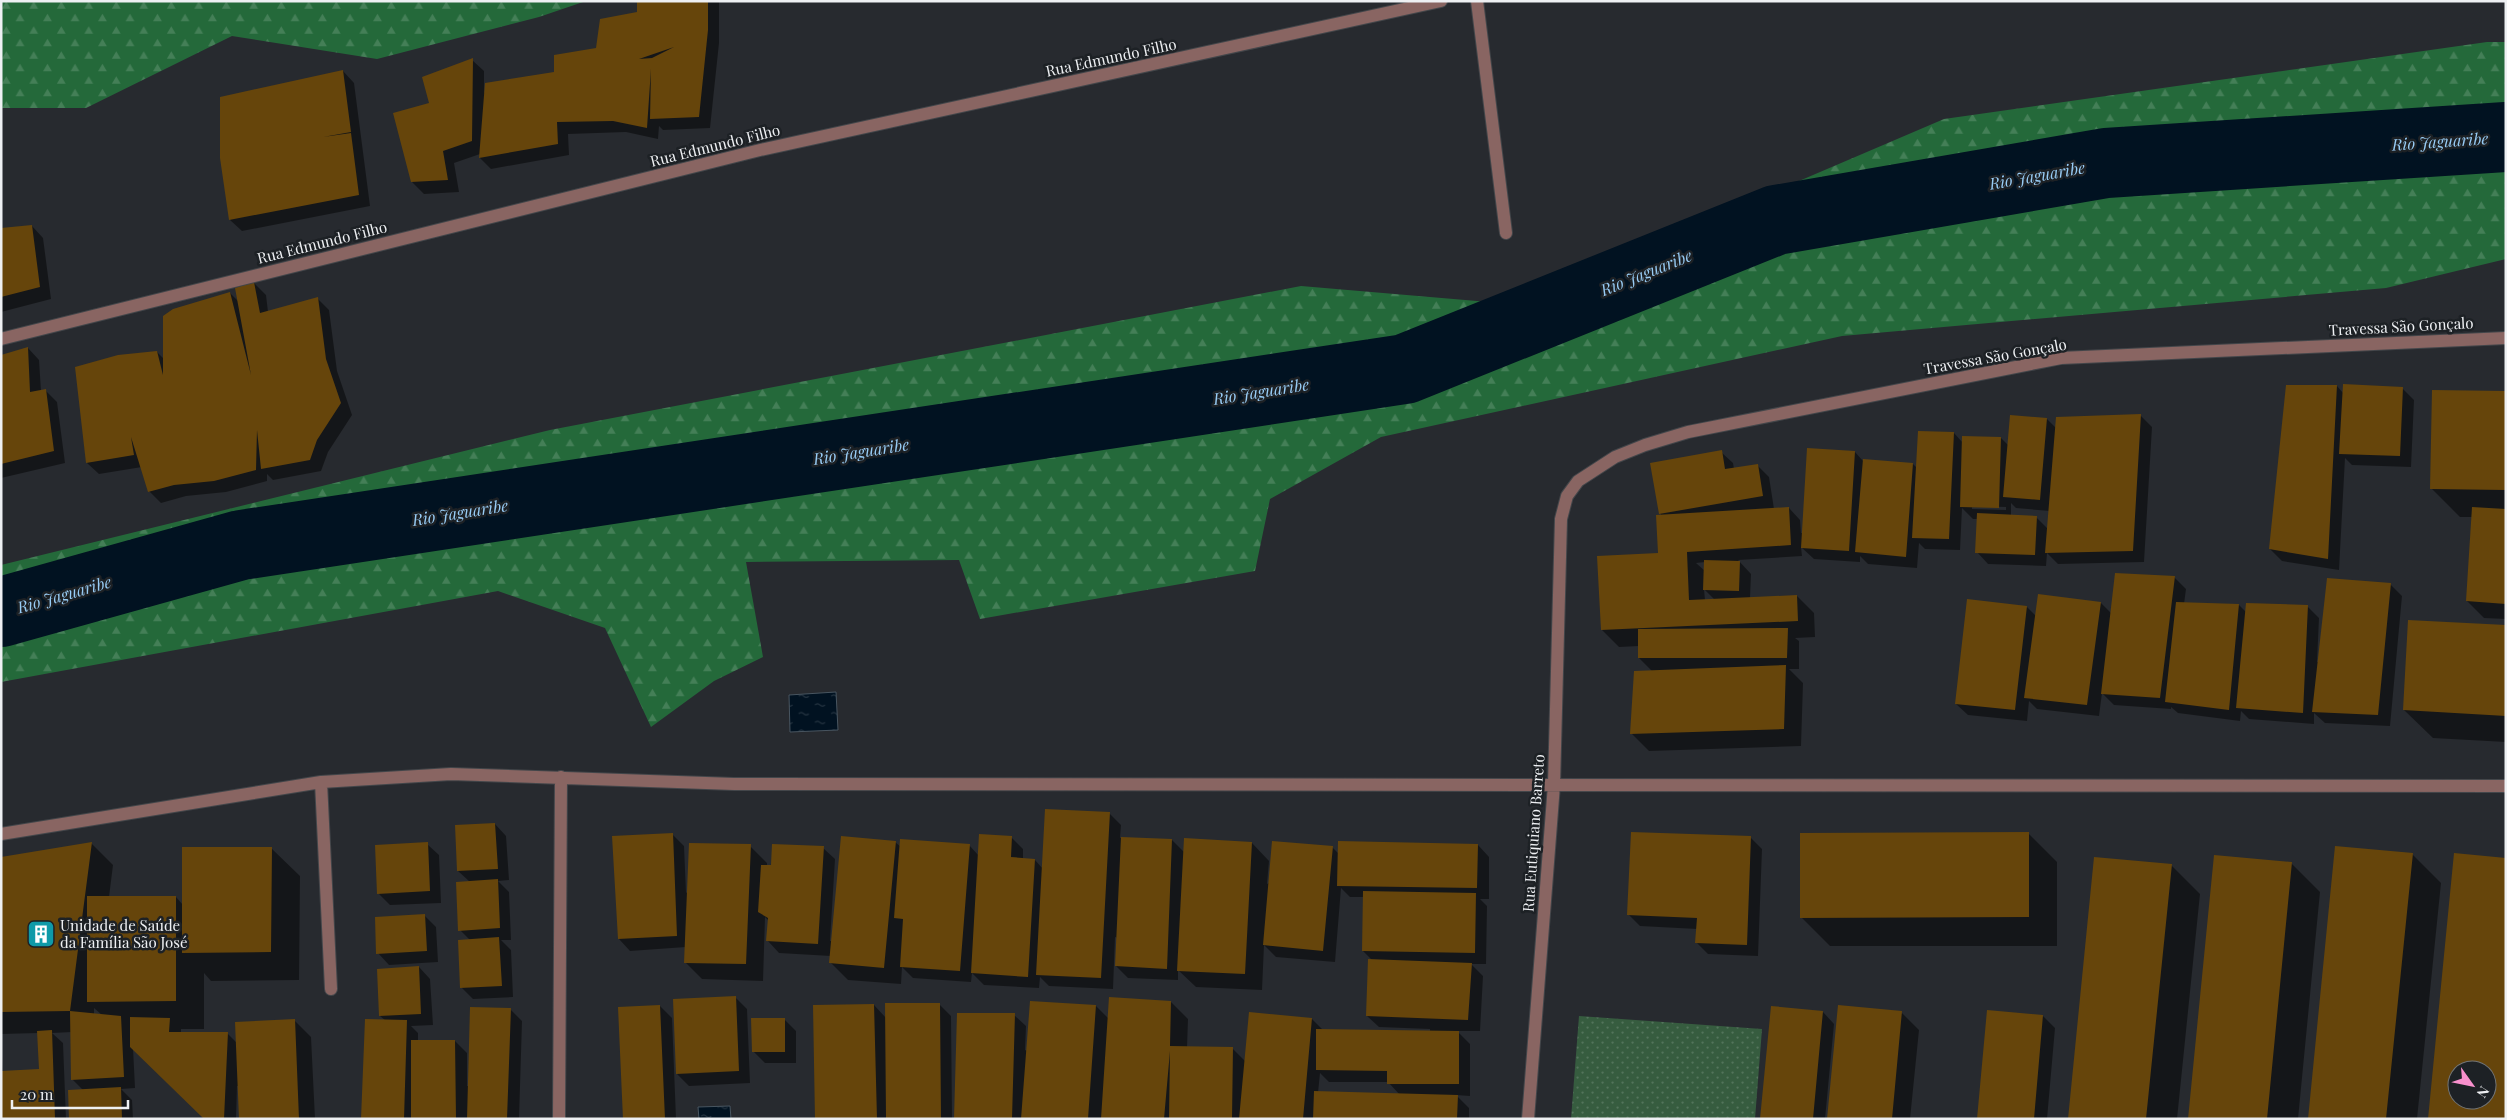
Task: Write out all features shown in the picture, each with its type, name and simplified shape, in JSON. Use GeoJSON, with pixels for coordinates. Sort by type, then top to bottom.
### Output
{"type":"FeatureCollection","features":[{"type":"Feature","properties":{"kind":"street","name":"Rua Edmundo Filho"},"geometry":{"type":"LineString","coordinates":[[1,339],[760,150],[1441,1]]}},
{"type":"Feature","properties":{"kind":"street"},"geometry":{"type":"LineString","coordinates":[[1477,1],[1506,233]]}},
{"type":"Feature","properties":{"kind":"street","name":"Travessa São Gonçalo"},"geometry":{"type":"LineString","coordinates":[[1560,549],[1561,519],[1567,496],[1578,481],[1615,457],[1688,432],[2061,358],[2506,338]]}},
{"type":"Feature","properties":{"kind":"street","name":"Rua Eutiquiano Barreto"},"geometry":{"type":"LineString","coordinates":[[1528,1119],[1554,785],[1560,549]]}},
{"type":"Feature","properties":{"kind":"street"},"geometry":{"type":"LineString","coordinates":[[1,834],[321,782],[451,774],[734,784],[2506,786]]}},
{"type":"Feature","properties":{"kind":"street"},"geometry":{"type":"LineString","coordinates":[[559,1119],[561,777]]}},
{"type":"Feature","properties":{"kind":"street"},"geometry":{"type":"LineString","coordinates":[[321,782],[331,990]]}},
{"type":"Feature","properties":{"kind":"green space"},"geometry":{"type":"Polygon","coordinates":[[[1,1],[586,1],[539,17],[377,59],[232,36],[86,108],[1,108],[1,1]]]}},
{"type":"Feature","properties":{"kind":"green space"},"geometry":{"type":"Polygon","coordinates":[[[2487,42],[2506,42],[2506,259],[2386,288],[1842,336],[1381,437],[1270,499],[1255,571],[980,619],[959,560],[746,562],[763,657],[714,681],[651,727],[605,628],[498,591],[1,682],[1,565],[550,430],[1301,286],[1512,304],[1944,119],[2487,42]]]}},
{"type":"Feature","properties":{"kind":"green space"},"geometry":{"type":"Polygon","coordinates":[[[1579,1016],[1762,1029],[1755,1119],[1571,1119],[1579,1016]]]}},
{"type":"Feature","properties":{"kind":"water"},"geometry":{"type":"Polygon","coordinates":[[[836,692],[838,730],[790,732],[789,695],[836,692]]]}},
{"type":"Feature","properties":{"kind":"water"},"geometry":{"type":"Polygon","coordinates":[[[730,1106],[731,1119],[699,1119],[698,1107],[730,1106]]]}},
{"type":"Feature","properties":{"kind":"building"},"geometry":{"type":"Polygon","coordinates":[[[637,1],[708,1],[708,30],[699,117],[650,119],[651,69],[647,128],[613,121],[557,122],[558,144],[479,158],[485,83],[554,72],[554,55],[596,48],[600,19],[637,12],[637,1]],[[674,47],[639,59],[652,58],[674,47]]]}},
{"type":"Feature","properties":{"kind":"building"},"geometry":{"type":"Polygon","coordinates":[[[473,58],[472,141],[443,151],[448,180],[411,182],[393,113],[429,103],[422,77],[473,58]]]}},
{"type":"Feature","properties":{"kind":"building"},"geometry":{"type":"Polygon","coordinates":[[[343,70],[351,132],[323,137],[351,133],[359,195],[229,220],[220,158],[220,97],[343,70]]]}},
{"type":"Feature","properties":{"kind":"building"},"geometry":{"type":"Polygon","coordinates":[[[32,225],[40,287],[1,297],[1,228],[32,225]]]}},
{"type":"Feature","properties":{"kind":"building"},"geometry":{"type":"Polygon","coordinates":[[[254,282],[260,313],[318,297],[326,359],[341,403],[317,440],[310,460],[261,469],[257,430],[256,470],[214,481],[174,485],[148,492],[131,437],[134,455],[86,463],[75,367],[118,355],[157,351],[163,375],[163,316],[173,309],[230,292],[251,375],[235,288],[254,282]]]}},
{"type":"Feature","properties":{"kind":"building"},"geometry":{"type":"Polygon","coordinates":[[[28,347],[30,392],[46,389],[54,451],[1,464],[1,355],[28,347]]]}},
{"type":"Feature","properties":{"kind":"building"},"geometry":{"type":"Polygon","coordinates":[[[2343,384],[2403,387],[2400,456],[2339,454],[2343,384]]]}},
{"type":"Feature","properties":{"kind":"building"},"geometry":{"type":"Polygon","coordinates":[[[2286,385],[2337,385],[2328,559],[2269,549],[2286,385]]]}},
{"type":"Feature","properties":{"kind":"building"},"geometry":{"type":"Polygon","coordinates":[[[2432,390],[2506,391],[2506,490],[2430,489],[2432,390]]]}},
{"type":"Feature","properties":{"kind":"building"},"geometry":{"type":"Polygon","coordinates":[[[2141,414],[2133,551],[2045,553],[2056,417],[2141,414]]]}},
{"type":"Feature","properties":{"kind":"building"},"geometry":{"type":"Polygon","coordinates":[[[2010,415],[2047,418],[2040,500],[2003,497],[2010,415]]]}},
{"type":"Feature","properties":{"kind":"building"},"geometry":{"type":"Polygon","coordinates":[[[1918,431],[1954,432],[1949,539],[1912,538],[1918,431]]]}},
{"type":"Feature","properties":{"kind":"building"},"geometry":{"type":"Polygon","coordinates":[[[1962,436],[2001,437],[1999,508],[1960,507],[1962,436]]]}},
{"type":"Feature","properties":{"kind":"building"},"geometry":{"type":"Polygon","coordinates":[[[1807,448],[1855,451],[1849,551],[1801,548],[1807,448]]]}},
{"type":"Feature","properties":{"kind":"building"},"geometry":{"type":"Polygon","coordinates":[[[1722,450],[1725,469],[1758,464],[1763,496],[1659,514],[1650,463],[1722,450]]]}},
{"type":"Feature","properties":{"kind":"building"},"geometry":{"type":"Polygon","coordinates":[[[1863,459],[1913,463],[1906,557],[1855,552],[1863,459]]]}},
{"type":"Feature","properties":{"kind":"building"},"geometry":{"type":"Polygon","coordinates":[[[1789,507],[1791,545],[1687,552],[1689,600],[1797,595],[1798,621],[1601,630],[1597,556],[1658,553],[1656,515],[1789,507]]]}},
{"type":"Feature","properties":{"kind":"building"},"geometry":{"type":"Polygon","coordinates":[[[2472,507],[2506,509],[2506,604],[2466,601],[2472,507]]]}},
{"type":"Feature","properties":{"kind":"building"},"geometry":{"type":"Polygon","coordinates":[[[1977,513],[2037,516],[2035,555],[1975,553],[1977,513]]]}},
{"type":"Feature","properties":{"kind":"building"},"geometry":{"type":"Polygon","coordinates":[[[1704,560],[1740,561],[1739,591],[1703,590],[1704,560]]]}},
{"type":"Feature","properties":{"kind":"building"},"geometry":{"type":"Polygon","coordinates":[[[2115,573],[2175,576],[2160,698],[2101,694],[2115,573]]]}},
{"type":"Feature","properties":{"kind":"building"},"geometry":{"type":"Polygon","coordinates":[[[2327,578],[2391,583],[2378,715],[2312,712],[2327,578]]]}},
{"type":"Feature","properties":{"kind":"building"},"geometry":{"type":"Polygon","coordinates":[[[2038,594],[2101,602],[2087,705],[2024,698],[2038,594]]]}},
{"type":"Feature","properties":{"kind":"building"},"geometry":{"type":"Polygon","coordinates":[[[1967,599],[2027,606],[2015,710],[1955,704],[1967,599]]]}},
{"type":"Feature","properties":{"kind":"building"},"geometry":{"type":"Polygon","coordinates":[[[2176,602],[2239,604],[2229,710],[2165,702],[2176,602]]]}},
{"type":"Feature","properties":{"kind":"building"},"geometry":{"type":"Polygon","coordinates":[[[2246,603],[2308,605],[2303,713],[2236,708],[2246,603]]]}},
{"type":"Feature","properties":{"kind":"building"},"geometry":{"type":"Polygon","coordinates":[[[2408,620],[2506,625],[2506,716],[2403,710],[2408,620]]]}},
{"type":"Feature","properties":{"kind":"building"},"geometry":{"type":"Polygon","coordinates":[[[1788,628],[1787,658],[1638,658],[1638,629],[1788,628]]]}},
{"type":"Feature","properties":{"kind":"building"},"geometry":{"type":"Polygon","coordinates":[[[1786,665],[1784,729],[1630,734],[1634,671],[1786,665]]]}},
{"type":"Feature","properties":{"kind":"building"},"geometry":{"type":"Polygon","coordinates":[[[1045,809],[1110,812],[1101,978],[1036,975],[1045,809]]]}},
{"type":"Feature","properties":{"kind":"building"},"geometry":{"type":"Polygon","coordinates":[[[495,823],[498,869],[457,871],[455,825],[495,823]]]}},
{"type":"Feature","properties":{"kind":"building"},"geometry":{"type":"Polygon","coordinates":[[[1631,832],[1751,836],[1747,945],[1695,943],[1697,918],[1627,915],[1631,832]]]}},
{"type":"Feature","properties":{"kind":"building"},"geometry":{"type":"Polygon","coordinates":[[[2029,832],[2029,917],[1800,918],[1800,833],[2029,832]]]}},
{"type":"Feature","properties":{"kind":"building"},"geometry":{"type":"Polygon","coordinates":[[[673,833],[677,936],[618,939],[612,836],[673,833]]]}},
{"type":"Feature","properties":{"kind":"building"},"geometry":{"type":"Polygon","coordinates":[[[979,834],[1012,836],[1011,857],[1035,859],[1028,977],[971,973],[979,834]]]}},
{"type":"Feature","properties":{"kind":"building"},"geometry":{"type":"Polygon","coordinates":[[[841,836],[896,841],[884,968],[829,963],[841,836]]]}},
{"type":"Feature","properties":{"kind":"building"},"geometry":{"type":"Polygon","coordinates":[[[1121,837],[1172,839],[1167,969],[1115,966],[1121,837]]]}},
{"type":"Feature","properties":{"kind":"building"},"geometry":{"type":"Polygon","coordinates":[[[1184,838],[1252,842],[1245,974],[1177,971],[1184,838]]]}},
{"type":"Feature","properties":{"kind":"building"},"geometry":{"type":"Polygon","coordinates":[[[900,839],[970,844],[960,971],[900,967],[903,919],[894,918],[900,839]]]}},
{"type":"Feature","properties":{"kind":"building"},"geometry":{"type":"Polygon","coordinates":[[[1272,841],[1333,846],[1323,951],[1263,945],[1272,841]]]}},
{"type":"Feature","properties":{"kind":"building"},"geometry":{"type":"Polygon","coordinates":[[[1338,841],[1478,844],[1477,888],[1337,886],[1338,841]]]}},
{"type":"Feature","properties":{"kind":"building","name":"Unidade de Saúde da Família São José"},"geometry":{"type":"Polygon","coordinates":[[[92,842],[70,1011],[1,1012],[1,857],[92,842]]]}},
{"type":"Feature","properties":{"kind":"building"},"geometry":{"type":"Polygon","coordinates":[[[428,842],[430,891],[377,894],[375,845],[428,842]]]}},
{"type":"Feature","properties":{"kind":"building"},"geometry":{"type":"Polygon","coordinates":[[[689,843],[751,844],[746,964],[684,963],[689,843]]]}},
{"type":"Feature","properties":{"kind":"building"},"geometry":{"type":"Polygon","coordinates":[[[772,844],[824,846],[818,944],[766,941],[768,918],[758,912],[761,865],[771,865],[772,844]]]}},
{"type":"Feature","properties":{"kind":"building"},"geometry":{"type":"Polygon","coordinates":[[[2335,846],[2413,853],[2386,1119],[2308,1119],[2335,846]]]}},
{"type":"Feature","properties":{"kind":"building"},"geometry":{"type":"Polygon","coordinates":[[[182,847],[272,847],[271,952],[182,953],[182,847]]]}},
{"type":"Feature","properties":{"kind":"building"},"geometry":{"type":"Polygon","coordinates":[[[2454,853],[2506,858],[2506,1119],[2428,1119],[2454,853]]]}},
{"type":"Feature","properties":{"kind":"building"},"geometry":{"type":"Polygon","coordinates":[[[2214,855],[2292,862],[2267,1119],[2188,1119],[2214,855]]]}},
{"type":"Feature","properties":{"kind":"building"},"geometry":{"type":"Polygon","coordinates":[[[2094,857],[2172,864],[2146,1119],[2068,1119],[2094,857]]]}},
{"type":"Feature","properties":{"kind":"building"},"geometry":{"type":"Polygon","coordinates":[[[498,879],[500,928],[458,931],[456,882],[498,879]]]}},
{"type":"Feature","properties":{"kind":"building"},"geometry":{"type":"Polygon","coordinates":[[[1363,891],[1476,893],[1475,953],[1362,951],[1363,891]]]}},
{"type":"Feature","properties":{"kind":"building"},"geometry":{"type":"Polygon","coordinates":[[[87,896],[176,896],[176,1001],[87,1002],[87,896]]]}},
{"type":"Feature","properties":{"kind":"building"},"geometry":{"type":"Polygon","coordinates":[[[425,914],[427,951],[376,954],[375,917],[425,914]]]}},
{"type":"Feature","properties":{"kind":"building"},"geometry":{"type":"Polygon","coordinates":[[[499,937],[502,986],[460,988],[458,940],[499,937]]]}},
{"type":"Feature","properties":{"kind":"building"},"geometry":{"type":"Polygon","coordinates":[[[1368,959],[1472,963],[1468,1020],[1366,1016],[1368,959]]]}},
{"type":"Feature","properties":{"kind":"building"},"geometry":{"type":"Polygon","coordinates":[[[419,966],[421,1014],[379,1016],[377,969],[419,966]]]}},
{"type":"Feature","properties":{"kind":"building"},"geometry":{"type":"Polygon","coordinates":[[[736,996],[739,1071],[676,1074],[673,999],[736,996]]]}},
{"type":"Feature","properties":{"kind":"building"},"geometry":{"type":"Polygon","coordinates":[[[1109,997],[1171,1001],[1170,1046],[1233,1047],[1232,1119],[1169,1119],[1170,1051],[1164,1119],[1101,1119],[1109,997]]]}},
{"type":"Feature","properties":{"kind":"building"},"geometry":{"type":"Polygon","coordinates":[[[1030,1001],[1096,1005],[1088,1119],[1021,1119],[1030,1001]]]}},
{"type":"Feature","properties":{"kind":"building"},"geometry":{"type":"Polygon","coordinates":[[[885,1003],[940,1003],[941,1119],[886,1119],[885,1003]]]}},
{"type":"Feature","properties":{"kind":"building"},"geometry":{"type":"Polygon","coordinates":[[[874,1004],[877,1119],[815,1119],[813,1005],[874,1004]]]}},
{"type":"Feature","properties":{"kind":"building"},"geometry":{"type":"Polygon","coordinates":[[[660,1005],[665,1119],[623,1119],[618,1007],[660,1005]]]}},
{"type":"Feature","properties":{"kind":"building"},"geometry":{"type":"Polygon","coordinates":[[[1838,1005],[1902,1011],[1892,1119],[1827,1119],[1838,1005]]]}},
{"type":"Feature","properties":{"kind":"building"},"geometry":{"type":"Polygon","coordinates":[[[1771,1006],[1823,1011],[1813,1119],[1760,1119],[1771,1006]]]}},
{"type":"Feature","properties":{"kind":"building"},"geometry":{"type":"Polygon","coordinates":[[[470,1007],[511,1008],[507,1119],[467,1119],[470,1007]]]}},
{"type":"Feature","properties":{"kind":"building"},"geometry":{"type":"Polygon","coordinates":[[[1987,1010],[2043,1015],[2034,1119],[1977,1119],[1987,1010]]]}},
{"type":"Feature","properties":{"kind":"building"},"geometry":{"type":"Polygon","coordinates":[[[70,1011],[121,1016],[124,1077],[71,1080],[70,1011]]]}},
{"type":"Feature","properties":{"kind":"building"},"geometry":{"type":"Polygon","coordinates":[[[1249,1012],[1312,1018],[1303,1119],[1239,1119],[1249,1012]]]}},
{"type":"Feature","properties":{"kind":"building"},"geometry":{"type":"Polygon","coordinates":[[[957,1013],[1015,1013],[1012,1119],[954,1119],[957,1013]]]}},
{"type":"Feature","properties":{"kind":"building"},"geometry":{"type":"Polygon","coordinates":[[[130,1017],[170,1018],[169,1032],[228,1032],[224,1119],[204,1119],[130,1047],[130,1017]]]}},
{"type":"Feature","properties":{"kind":"building"},"geometry":{"type":"Polygon","coordinates":[[[751,1018],[785,1018],[785,1052],[752,1052],[751,1018]]]}},
{"type":"Feature","properties":{"kind":"building"},"geometry":{"type":"Polygon","coordinates":[[[295,1019],[299,1119],[239,1119],[235,1022],[295,1019]]]}},
{"type":"Feature","properties":{"kind":"building"},"geometry":{"type":"Polygon","coordinates":[[[365,1019],[407,1020],[404,1119],[361,1119],[365,1019]]]}},
{"type":"Feature","properties":{"kind":"building"},"geometry":{"type":"Polygon","coordinates":[[[1316,1029],[1459,1031],[1459,1084],[1387,1084],[1387,1071],[1316,1070],[1316,1029]]]}},
{"type":"Feature","properties":{"kind":"building"},"geometry":{"type":"Polygon","coordinates":[[[52,1030],[55,1119],[1,1119],[1,1071],[39,1069],[37,1031],[52,1030]]]}},
{"type":"Feature","properties":{"kind":"building"},"geometry":{"type":"Polygon","coordinates":[[[411,1040],[455,1040],[456,1119],[411,1119],[411,1040]]]}},
{"type":"Feature","properties":{"kind":"building"},"geometry":{"type":"Polygon","coordinates":[[[121,1087],[122,1119],[69,1119],[68,1090],[121,1087]]]}},
{"type":"Feature","properties":{"kind":"building"},"geometry":{"type":"Polygon","coordinates":[[[1314,1091],[1458,1095],[1457,1119],[1313,1119],[1314,1091]]]}},
{"type":"Feature","properties":{"kind":"waterway","name":"Rio Jaguaribe"},"geometry":{"type":"LineString","coordinates":[[1,612],[241,545],[1405,369],[1776,220],[2106,163],[2506,137]]}},
{"type":"Feature","properties":{"kind":"place","name":"Unidade de Saúde da Família São José"},"geometry":{"type":"Point","coordinates":[41,934]}}]}
